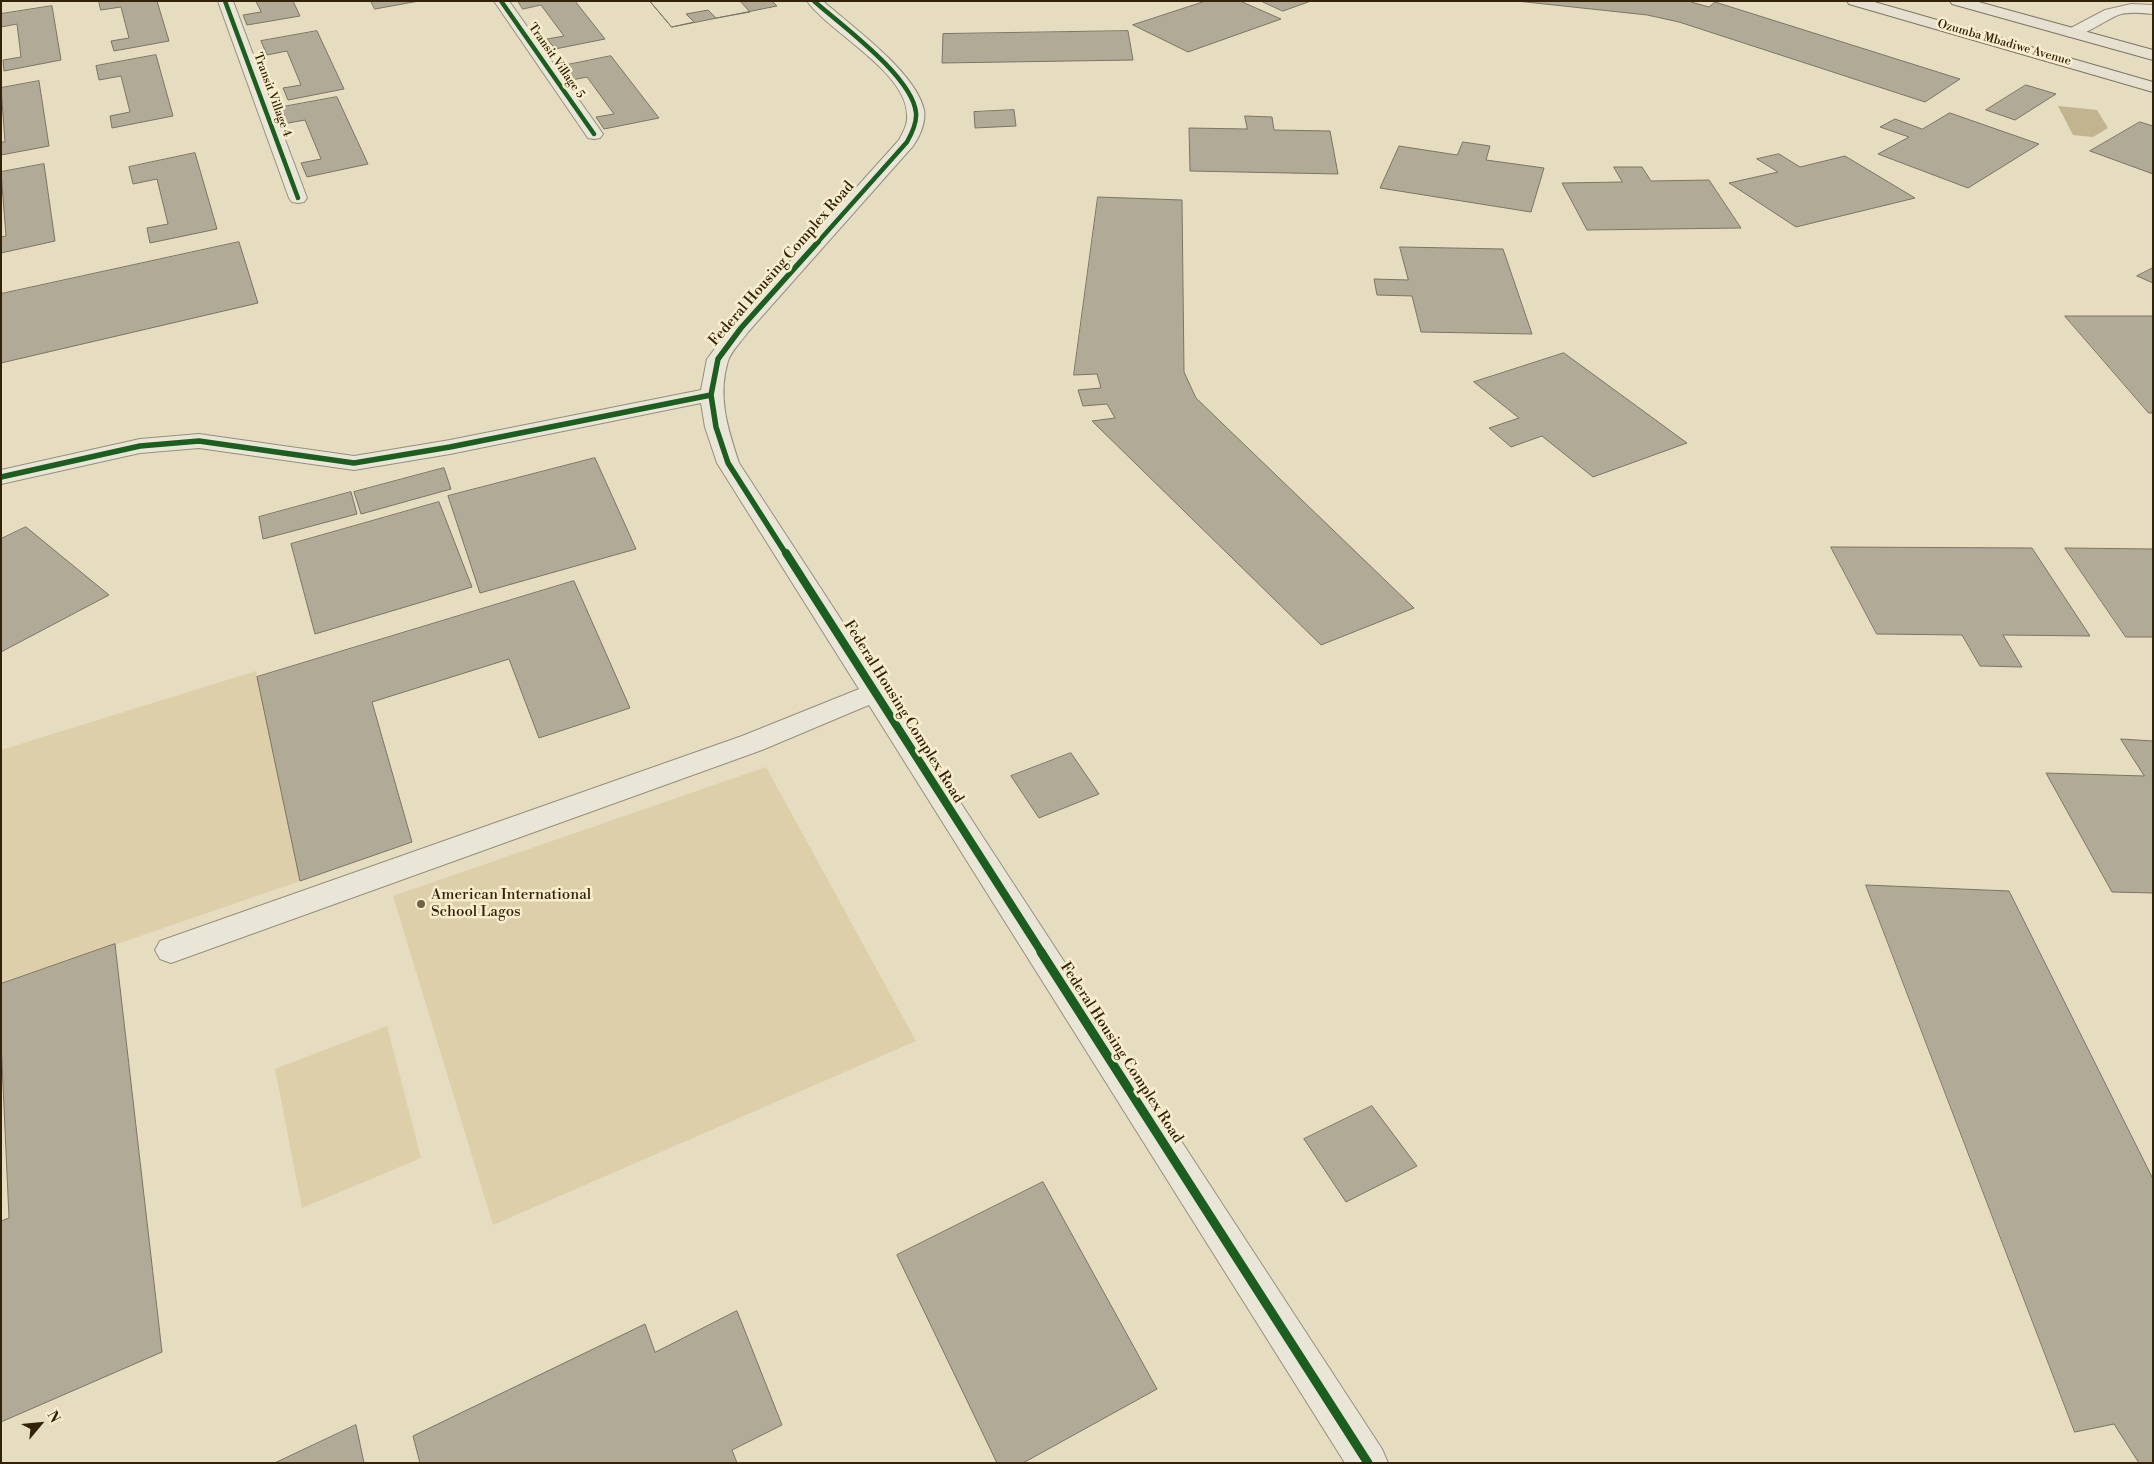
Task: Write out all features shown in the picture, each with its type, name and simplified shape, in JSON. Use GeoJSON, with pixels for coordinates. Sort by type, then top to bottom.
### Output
{"type":"FeatureCollection","features":[{"type":"Feature","properties":{"kind":"highway","name":"Ozumba Mbadiwe Avenue"},"geometry":{"type":"LineString","coordinates":[[1854,1],[2153,87]]}},
{"type":"Feature","properties":{"kind":"highway","name":"Ozumba Mbadiwe Avenue"},"geometry":{"type":"LineString","coordinates":[[1957,1],[2153,56]]}},
{"type":"Feature","properties":{"kind":"street","name":"Transit Village 4"},"geometry":{"type":"LineString","coordinates":[[225,1],[298,198]]}},
{"type":"Feature","properties":{"kind":"street","name":"Transit Village 5"},"geometry":{"type":"LineString","coordinates":[[501,1],[594,134]]}},
{"type":"Feature","properties":{"kind":"street","name":"Federal Housing Complex Road"},"geometry":{"type":"LineString","coordinates":[[814,1],[893,72],[908,90],[915,107],[916,124],[907,142],[741,328],[718,360],[711,395],[716,427],[728,463],[1368,1463]]}},
{"type":"Feature","properties":{"kind":"street"},"geometry":{"type":"LineString","coordinates":[[2072,32],[2112,12],[2131,7],[2153,10]]}},
{"type":"Feature","properties":{"kind":"street"},"geometry":{"type":"LineString","coordinates":[[1,477],[140,446],[199,441],[354,464],[450,447],[711,395]]}},
{"type":"Feature","properties":{"kind":"street"},"geometry":{"type":"LineString","coordinates":[[171,950],[752,742],[874,692]]}},
{"type":"Feature","properties":{"kind":"shaded area"},"geometry":{"type":"Polygon","coordinates":[[[2058,106],[2097,110],[2108,128],[2093,137],[2073,135],[2058,106]]]}},
{"type":"Feature","properties":{"kind":"shaded area"},"geometry":{"type":"Polygon","coordinates":[[[256,671],[300,881],[1,984],[1,750],[256,671]]]}},
{"type":"Feature","properties":{"kind":"shaded area"},"geometry":{"type":"Polygon","coordinates":[[[766,767],[916,1041],[493,1225],[393,896],[766,767]]]}},
{"type":"Feature","properties":{"kind":"shaded area"},"geometry":{"type":"Polygon","coordinates":[[[387,1026],[421,1158],[302,1208],[275,1069],[387,1026]]]}},
{"type":"Feature","properties":{"kind":"building"},"geometry":{"type":"Polygon","coordinates":[[[99,1],[157,1],[169,41],[114,51],[111,41],[129,38],[121,7],[101,10],[99,1]]]}},
{"type":"Feature","properties":{"kind":"building"},"geometry":{"type":"Polygon","coordinates":[[[256,1],[293,1],[300,16],[247,25],[243,15],[261,12],[256,1]]]}},
{"type":"Feature","properties":{"kind":"building"},"geometry":{"type":"Polygon","coordinates":[[[371,1],[419,1],[375,9],[371,1]]]}},
{"type":"Feature","properties":{"kind":"building"},"geometry":{"type":"Polygon","coordinates":[[[518,1],[575,1],[605,39],[555,49],[547,39],[564,36],[541,5],[523,9],[518,1]]]}},
{"type":"Feature","properties":{"kind":"building"},"geometry":{"type":"Polygon","coordinates":[[[650,1],[740,1],[750,12],[716,18],[708,10],[686,14],[694,22],[672,27],[650,1]]]}},
{"type":"Feature","properties":{"kind":"building"},"geometry":{"type":"Polygon","coordinates":[[[650,1],[772,1],[777,6],[672,27],[650,1]]]}},
{"type":"Feature","properties":{"kind":"building"},"geometry":{"type":"Polygon","coordinates":[[[1206,1],[1240,1],[1281,19],[1188,52],[1133,25],[1206,1]]]}},
{"type":"Feature","properties":{"kind":"building"},"geometry":{"type":"Polygon","coordinates":[[[1261,1],[1311,1],[1283,11],[1261,1]]]}},
{"type":"Feature","properties":{"kind":"building"},"geometry":{"type":"Polygon","coordinates":[[[1517,1],[1692,1],[1709,7],[1715,2],[1960,79],[1925,102],[1679,22],[1647,15],[1517,1]]]}},
{"type":"Feature","properties":{"kind":"building"},"geometry":{"type":"Polygon","coordinates":[[[52,6],[61,60],[4,71],[3,60],[21,57],[17,24],[1,27],[1,14],[52,6]]]}},
{"type":"Feature","properties":{"kind":"building"},"geometry":{"type":"Polygon","coordinates":[[[317,31],[344,89],[288,100],[283,88],[301,85],[287,51],[267,55],[261,41],[317,31]]]}},
{"type":"Feature","properties":{"kind":"building"},"geometry":{"type":"Polygon","coordinates":[[[1128,31],[1133,60],[942,63],[943,34],[1128,31]]]}},
{"type":"Feature","properties":{"kind":"building"},"geometry":{"type":"Polygon","coordinates":[[[156,55],[173,116],[112,128],[110,116],[130,112],[121,76],[99,80],[96,66],[156,55]]]}},
{"type":"Feature","properties":{"kind":"building"},"geometry":{"type":"Polygon","coordinates":[[[611,56],[659,118],[604,129],[596,117],[614,114],[587,77],[567,81],[557,67],[611,56]]]}},
{"type":"Feature","properties":{"kind":"building"},"geometry":{"type":"Polygon","coordinates":[[[39,81],[49,146],[1,155],[1,142],[5,142],[1,88],[39,81]]]}},
{"type":"Feature","properties":{"kind":"building"},"geometry":{"type":"Polygon","coordinates":[[[2026,85],[2056,94],[2015,120],[1986,110],[2026,85]]]}},
{"type":"Feature","properties":{"kind":"building"},"geometry":{"type":"Polygon","coordinates":[[[337,97],[368,164],[307,177],[301,163],[321,159],[305,120],[283,124],[277,108],[337,97]]]}},
{"type":"Feature","properties":{"kind":"building"},"geometry":{"type":"Polygon","coordinates":[[[1014,110],[1016,126],[975,128],[974,112],[1014,110]]]}},
{"type":"Feature","properties":{"kind":"building"},"geometry":{"type":"Polygon","coordinates":[[[1950,113],[2039,144],[1968,188],[1878,154],[1909,137],[1880,127],[1895,119],[1922,129],[1950,113]]]}},
{"type":"Feature","properties":{"kind":"building"},"geometry":{"type":"Polygon","coordinates":[[[1245,116],[1272,117],[1274,130],[1330,131],[1338,174],[1190,171],[1189,128],[1247,129],[1245,116]]]}},
{"type":"Feature","properties":{"kind":"building"},"geometry":{"type":"Polygon","coordinates":[[[2140,122],[2153,126],[2153,174],[2090,151],[2140,122]]]}},
{"type":"Feature","properties":{"kind":"building"},"geometry":{"type":"Polygon","coordinates":[[[1463,142],[1490,146],[1486,160],[1544,168],[1531,212],[1380,188],[1399,146],[1457,155],[1463,142]]]}},
{"type":"Feature","properties":{"kind":"building"},"geometry":{"type":"Polygon","coordinates":[[[195,153],[217,229],[150,243],[147,228],[168,224],[157,179],[133,184],[129,167],[195,153]]]}},
{"type":"Feature","properties":{"kind":"building"},"geometry":{"type":"Polygon","coordinates":[[[1779,154],[1800,167],[1845,156],[1915,198],[1796,227],[1729,183],[1778,172],[1757,159],[1779,154]]]}},
{"type":"Feature","properties":{"kind":"building"},"geometry":{"type":"Polygon","coordinates":[[[44,164],[55,241],[1,253],[1,237],[6,236],[1,172],[44,164]]]}},
{"type":"Feature","properties":{"kind":"building"},"geometry":{"type":"Polygon","coordinates":[[[1614,167],[1642,167],[1651,181],[1709,180],[1741,228],[1587,230],[1562,183],[1622,182],[1614,167]]]}},
{"type":"Feature","properties":{"kind":"building"},"geometry":{"type":"Polygon","coordinates":[[[1098,197],[1182,200],[1184,372],[1196,398],[1414,608],[1321,645],[1092,421],[1115,418],[1107,404],[1083,406],[1078,390],[1101,388],[1097,374],[1074,375],[1098,197]]]}},
{"type":"Feature","properties":{"kind":"building"},"geometry":{"type":"Polygon","coordinates":[[[239,242],[258,303],[1,363],[1,294],[239,242]]]}},
{"type":"Feature","properties":{"kind":"building"},"geometry":{"type":"Polygon","coordinates":[[[1400,247],[1503,249],[1532,334],[1421,332],[1412,296],[1377,295],[1374,279],[1408,280],[1400,247]]]}},
{"type":"Feature","properties":{"kind":"building"},"geometry":{"type":"Polygon","coordinates":[[[2153,268],[2153,283],[2137,276],[2153,268]]]}},
{"type":"Feature","properties":{"kind":"building"},"geometry":{"type":"Polygon","coordinates":[[[2065,316],[2153,316],[2153,413],[2149,413],[2065,316]]]}},
{"type":"Feature","properties":{"kind":"building"},"geometry":{"type":"Polygon","coordinates":[[[1564,353],[1687,443],[1593,477],[1542,436],[1511,447],[1489,428],[1519,418],[1474,382],[1564,353]]]}},
{"type":"Feature","properties":{"kind":"building"},"geometry":{"type":"Polygon","coordinates":[[[595,458],[636,549],[480,593],[448,496],[595,458]]]}},
{"type":"Feature","properties":{"kind":"building"},"geometry":{"type":"Polygon","coordinates":[[[444,468],[451,489],[361,514],[354,492],[444,468]]]}},
{"type":"Feature","properties":{"kind":"building"},"geometry":{"type":"Polygon","coordinates":[[[351,492],[357,514],[263,539],[259,517],[351,492]]]}},
{"type":"Feature","properties":{"kind":"building"},"geometry":{"type":"Polygon","coordinates":[[[439,502],[472,587],[315,634],[291,544],[439,502]]]}},
{"type":"Feature","properties":{"kind":"building"},"geometry":{"type":"Polygon","coordinates":[[[26,527],[109,595],[1,652],[1,539],[26,527]]]}},
{"type":"Feature","properties":{"kind":"building"},"geometry":{"type":"Polygon","coordinates":[[[1831,547],[2032,548],[2090,636],[2003,635],[2022,667],[1980,666],[1962,635],[1877,634],[1831,547]]]}},
{"type":"Feature","properties":{"kind":"building"},"geometry":{"type":"Polygon","coordinates":[[[2065,548],[2153,549],[2153,637],[2126,637],[2065,548]]]}},
{"type":"Feature","properties":{"kind":"building"},"geometry":{"type":"Polygon","coordinates":[[[574,581],[630,708],[539,738],[509,659],[372,702],[412,842],[300,881],[257,677],[574,581]]]}},
{"type":"Feature","properties":{"kind":"building"},"geometry":{"type":"Polygon","coordinates":[[[2121,739],[2153,741],[2153,893],[2112,892],[2046,773],[2144,776],[2121,739]]]}},
{"type":"Feature","properties":{"kind":"building"},"geometry":{"type":"Polygon","coordinates":[[[1071,753],[1099,794],[1039,818],[1011,776],[1071,753]]]}},
{"type":"Feature","properties":{"kind":"building"},"geometry":{"type":"Polygon","coordinates":[[[1866,885],[2009,891],[2153,1179],[2153,1463],[2139,1463],[2114,1424],[2075,1432],[1866,885]]]}},
{"type":"Feature","properties":{"kind":"building"},"geometry":{"type":"Polygon","coordinates":[[[115,944],[162,1352],[1,1422],[1,1221],[9,1218],[1,1041],[1,984],[115,944]]]}},
{"type":"Feature","properties":{"kind":"building"},"geometry":{"type":"Polygon","coordinates":[[[1372,1106],[1417,1166],[1346,1202],[1304,1139],[1372,1106]]]}},
{"type":"Feature","properties":{"kind":"building"},"geometry":{"type":"Polygon","coordinates":[[[1043,1182],[1157,1389],[1023,1463],[997,1463],[897,1255],[1043,1182]]]}},
{"type":"Feature","properties":{"kind":"building"},"geometry":{"type":"Polygon","coordinates":[[[737,1311],[782,1425],[732,1450],[737,1463],[420,1463],[413,1436],[645,1324],[655,1352],[737,1311]]]}},
{"type":"Feature","properties":{"kind":"building"},"geometry":{"type":"Polygon","coordinates":[[[356,1425],[364,1463],[275,1463],[356,1425]]]}},
{"type":"Feature","properties":{"kind":"cycle path"},"geometry":{"type":"LineString","coordinates":[[225,1],[298,198]]}},
{"type":"Feature","properties":{"kind":"cycle path"},"geometry":{"type":"LineString","coordinates":[[501,1],[594,134]]}},
{"type":"Feature","properties":{"kind":"cycle path"},"geometry":{"type":"LineString","coordinates":[[814,1],[870,50],[898,78],[914,105],[916,120],[907,142],[741,328],[718,359],[711,395],[716,427],[728,463],[1368,1463]]}},
{"type":"Feature","properties":{"kind":"cycle path"},"geometry":{"type":"LineString","coordinates":[[1,477],[140,446],[199,441],[354,463],[450,447],[711,395]]}},
{"type":"Feature","properties":{"kind":"place","name":"American International School Lagos"},"geometry":{"type":"Point","coordinates":[421,904]}}]}
